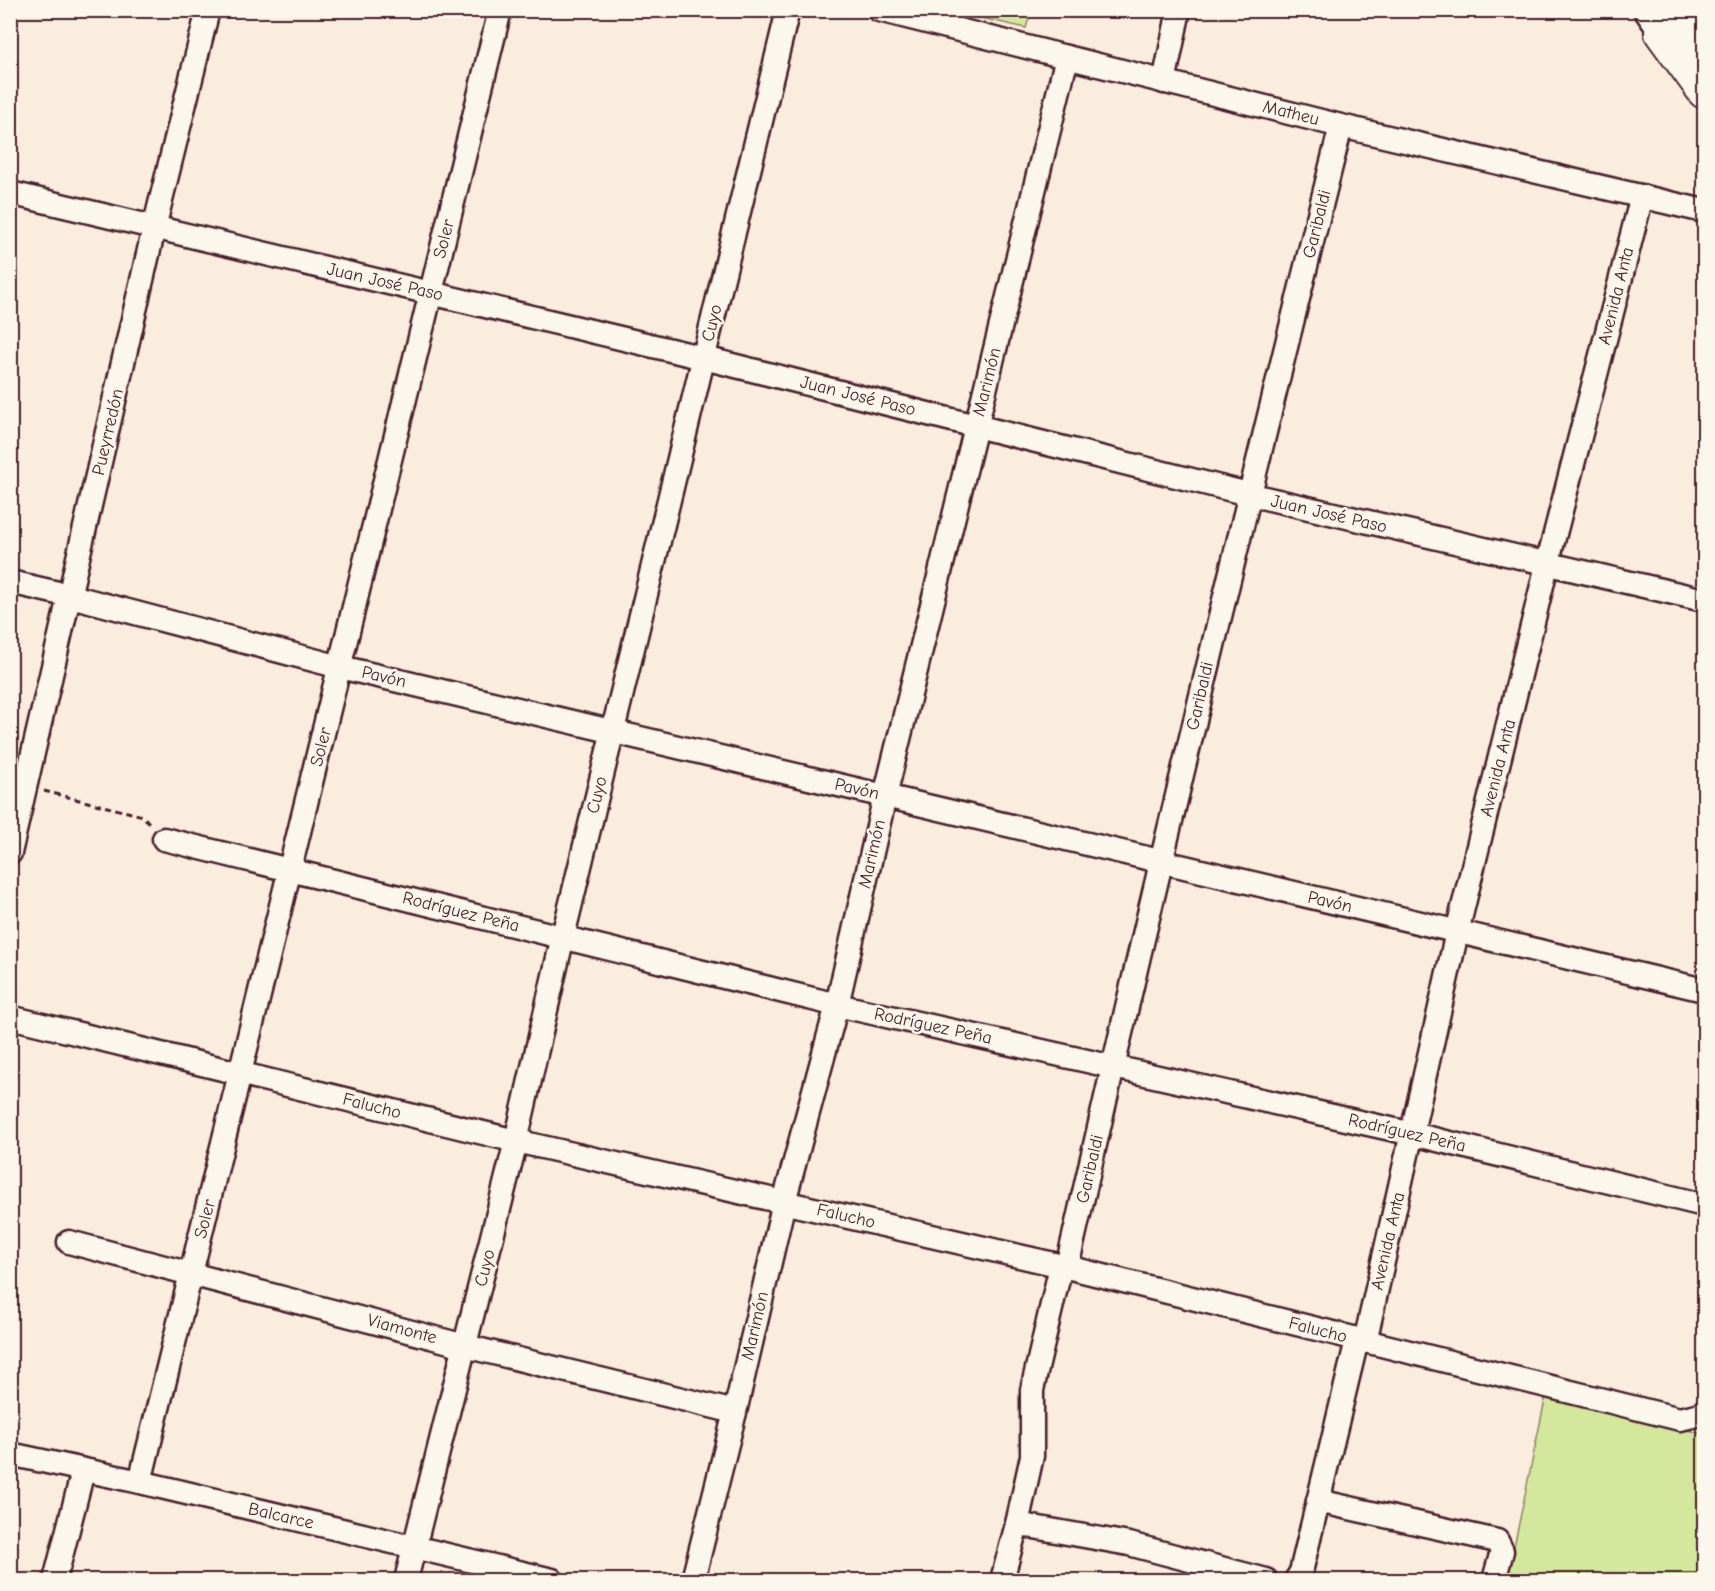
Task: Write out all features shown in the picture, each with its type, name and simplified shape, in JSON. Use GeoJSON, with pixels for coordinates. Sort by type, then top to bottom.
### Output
{"type":"FeatureCollection","features":[{"type":"Feature","properties":{"kind":"main road"},"geometry":{"type":"LineString","coordinates":[[1662,16],[1704,53]]}},
{"type":"Feature","properties":{"kind":"main road"},"geometry":{"type":"LineString","coordinates":[[1662,16],[1704,92]]}},
{"type":"Feature","properties":{"kind":"street","name":"Pueyrredón"},"geometry":{"type":"LineString","coordinates":[[10,853],[154,228],[208,10]]}},
{"type":"Feature","properties":{"kind":"street","name":"Soler"},"geometry":{"type":"LineString","coordinates":[[140,1482],[500,10]]}},
{"type":"Feature","properties":{"kind":"street","name":"Cuyo"},"geometry":{"type":"LineString","coordinates":[[406,1581],[516,1141],[563,936],[788,10]]}},
{"type":"Feature","properties":{"kind":"street","name":"Matheu"},"geometry":{"type":"LineString","coordinates":[[879,10],[927,16],[1067,57],[1164,82],[1704,211]]}},
{"type":"Feature","properties":{"kind":"street"},"geometry":{"type":"LineString","coordinates":[[1164,82],[1179,10]]}},
{"type":"Feature","properties":{"kind":"street","name":"Marimón"},"geometry":{"type":"LineString","coordinates":[[693,1581],[784,1202],[837,1005],[885,796],[1067,57]]}},
{"type":"Feature","properties":{"kind":"street","name":"Garibaldi"},"geometry":{"type":"LineString","coordinates":[[1002,1581],[1032,1456],[1032,1390],[1113,1066],[1248,494],[1341,126]]}},
{"type":"Feature","properties":{"kind":"street","name":"Juan José Paso"},"geometry":{"type":"LineString","coordinates":[[10,193],[704,357],[1248,494],[1704,600]]}},
{"type":"Feature","properties":{"kind":"street","name":"Avenida Anta"},"geometry":{"type":"LineString","coordinates":[[1302,1578],[1318,1501],[1413,1134],[1457,932],[1547,565],[1642,196]]}},
{"type":"Feature","properties":{"kind":"street","name":"Pavón"},"geometry":{"type":"LineString","coordinates":[[10,582],[340,667],[1704,990]]}},
{"type":"Feature","properties":{"kind":"street","name":"Rodríguez Peña"},"geometry":{"type":"LineString","coordinates":[[164,839],[837,1005],[1413,1134],[1704,1205]]}},
{"type":"Feature","properties":{"kind":"street","name":"Falucho"},"geometry":{"type":"LineString","coordinates":[[10,1017],[516,1141],[1064,1267],[1680,1419],[1701,1414],[1704,1411]]}},
{"type":"Feature","properties":{"kind":"street","name":"Viamonte"},"geometry":{"type":"LineString","coordinates":[[69,1242],[191,1272],[465,1346],[735,1412]]}},
{"type":"Feature","properties":{"kind":"street","name":"Balcarce"},"geometry":{"type":"LineString","coordinates":[[10,1454],[140,1482],[552,1581]]}},
{"type":"Feature","properties":{"kind":"street"},"geometry":{"type":"LineString","coordinates":[[55,1581],[83,1471]]}},
{"type":"Feature","properties":{"kind":"street"},"geometry":{"type":"LineString","coordinates":[[1318,1501],[1497,1541],[1502,1551],[1494,1581]]}},
{"type":"Feature","properties":{"kind":"street"},"geometry":{"type":"LineString","coordinates":[[1017,1524],[1129,1544],[1266,1581]]}},
{"type":"Feature","properties":{"kind":"path"},"geometry":{"type":"LineString","coordinates":[[26,787],[143,816],[164,839]]}},
{"type":"Feature","properties":{"kind":"green space"},"geometry":{"type":"Polygon","coordinates":[[[949,11],[1031,11],[1026,28],[949,11]]]}},
{"type":"Feature","properties":{"kind":"green space"},"geometry":{"type":"Polygon","coordinates":[[[1546,1395],[1704,1434],[1704,1580],[1507,1580],[1546,1395]]]}}]}
